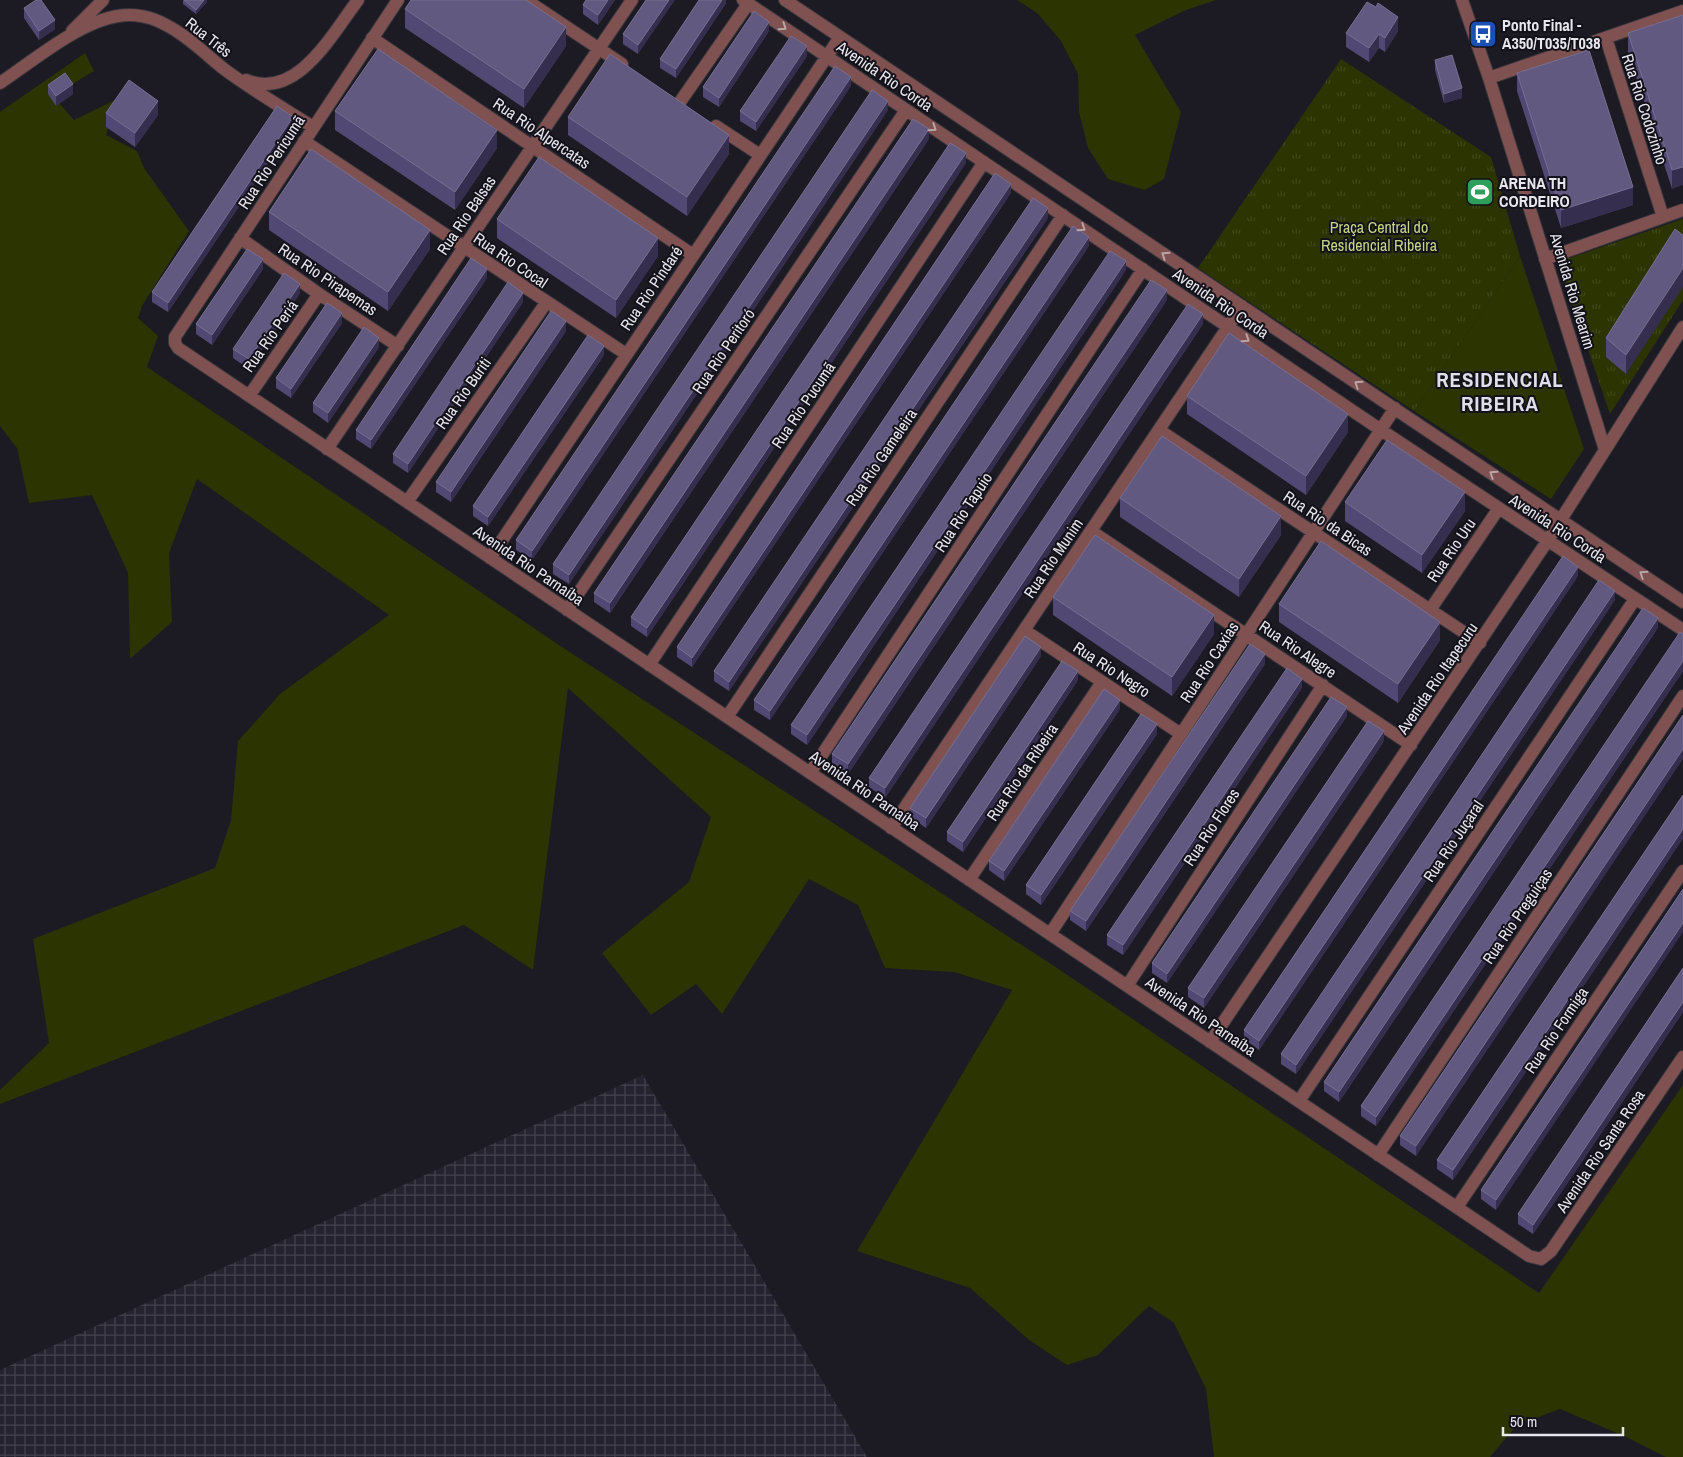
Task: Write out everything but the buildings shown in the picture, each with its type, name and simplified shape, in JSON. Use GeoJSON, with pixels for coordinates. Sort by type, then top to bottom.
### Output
{"type":"FeatureCollection","features":[{"type":"Feature","properties":{"kind":"street"},"geometry":{"type":"LineString","coordinates":[[66,38],[103,0]]}},
{"type":"Feature","properties":{"kind":"street"},"geometry":{"type":"LineString","coordinates":[[224,68],[254,84],[265,85],[286,80],[310,62],[358,0]]}},
{"type":"Feature","properties":{"kind":"street","name":"Rua Rio Pericumã"},"geometry":{"type":"LineString","coordinates":[[175,343],[175,337],[398,0]]}},
{"type":"Feature","properties":{"kind":"street"},"geometry":{"type":"LineString","coordinates":[[526,0],[632,70]]}},
{"type":"Feature","properties":{"kind":"street","name":"Rua Rio Balsas"},"geometry":{"type":"LineString","coordinates":[[328,449],[632,0]]}},
{"type":"Feature","properties":{"kind":"street","name":"Avenida Rio Corda"},"geometry":{"type":"LineString","coordinates":[[785,0],[1683,602]]}},
{"type":"Feature","properties":{"kind":"street","name":"Avenida Rio Mearim"},"geometry":{"type":"LineString","coordinates":[[1462,0],[1489,78],[1605,450]]}},
{"type":"Feature","properties":{"kind":"street"},"geometry":{"type":"LineString","coordinates":[[680,102],[746,2]]}},
{"type":"Feature","properties":{"kind":"street","name":"Avenida Rio Corda"},"geometry":{"type":"LineString","coordinates":[[746,2],[1380,430],[1683,630]]}},
{"type":"Feature","properties":{"kind":"street"},"geometry":{"type":"LineString","coordinates":[[1489,78],[1683,11]]}},
{"type":"Feature","properties":{"kind":"street","name":"Rua Três"},"geometry":{"type":"LineString","coordinates":[[1,81],[66,38],[97,22],[116,16],[128,15],[166,24],[224,68],[313,127]]}},
{"type":"Feature","properties":{"kind":"street","name":"Rua Rio Pindaré"},"geometry":{"type":"LineString","coordinates":[[490,558],[840,37]]}},
{"type":"Feature","properties":{"kind":"street","name":"Rua Rio Alpercatas"},"geometry":{"type":"LineString","coordinates":[[372,38],[693,255]]}},
{"type":"Feature","properties":{"kind":"street","name":"Rua Rio Codozinho"},"geometry":{"type":"LineString","coordinates":[[1606,38],[1663,217]]}},
{"type":"Feature","properties":{"kind":"street","name":"Rua Rio Peritoró"},"geometry":{"type":"LineString","coordinates":[[567,610],[906,110]]}},
{"type":"Feature","properties":{"kind":"street"},"geometry":{"type":"LineString","coordinates":[[704,118],[760,156]]}},
{"type":"Feature","properties":{"kind":"street","name":"Rua Rio Cocal"},"geometry":{"type":"LineString","coordinates":[[304,141],[546,303],[626,354]]}},
{"type":"Feature","properties":{"kind":"street","name":"Rua Rio Pucumã"},"geometry":{"type":"LineString","coordinates":[[649,665],[984,162]]}},
{"type":"Feature","properties":{"kind":"street"},"geometry":{"type":"LineString","coordinates":[[1545,259],[1683,210]]}},
{"type":"Feature","properties":{"kind":"street","name":"Rua Rio Gameleira"},"geometry":{"type":"LineString","coordinates":[[727,717],[1063,215]]}},
{"type":"Feature","properties":{"kind":"street","name":"Rua Rio Pirapemas"},"geometry":{"type":"LineString","coordinates":[[240,238],[319,294],[398,346]]}},
{"type":"Feature","properties":{"kind":"street","name":"Rua Rio Tapuio"},"geometry":{"type":"LineString","coordinates":[[810,773],[1143,269]]}},
{"type":"Feature","properties":{"kind":"street","name":"Rua Rio Periá"},"geometry":{"type":"LineString","coordinates":[[249,396],[319,294]]}},
{"type":"Feature","properties":{"kind":"street","name":"Rua Rio Buriti"},"geometry":{"type":"LineString","coordinates":[[407,502],[546,303]]}},
{"type":"Feature","properties":{"kind":"street","name":"Rua Rio Munim"},"geometry":{"type":"LineString","coordinates":[[892,828],[1242,306]]}},
{"type":"Feature","properties":{"kind":"street","name":"Avenida Rio Itapecuru"},"geometry":{"type":"LineString","coordinates":[[1210,1042],[1480,643],[1548,540],[1683,327]]}},
{"type":"Feature","properties":{"kind":"street","name":"Avenida Rio Parnaíba"},"geometry":{"type":"LineString","coordinates":[[175,343],[178,348],[249,396],[1378,1155],[1529,1256],[1541,1259]]}},
{"type":"Feature","properties":{"kind":"street","name":"Rua Rio Caxias"},"geometry":{"type":"LineString","coordinates":[[1050,934],[1395,408]]}},
{"type":"Feature","properties":{"kind":"street","name":"Rua Rio da Bicas"},"geometry":{"type":"LineString","coordinates":[[1159,430],[1480,643]]}},
{"type":"Feature","properties":{"kind":"street","name":"Rua Rio Uru"},"geometry":{"type":"LineString","coordinates":[[1430,610],[1499,508]]}},
{"type":"Feature","properties":{"kind":"street","name":"Rua Rio Alegre"},"geometry":{"type":"LineString","coordinates":[[1091,531],[1411,745]]}},
{"type":"Feature","properties":{"kind":"street","name":"Rua Rio Juçaral"},"geometry":{"type":"LineString","coordinates":[[1298,1101],[1635,598]]}},
{"type":"Feature","properties":{"kind":"street","name":"Rua Rio Negro"},"geometry":{"type":"LineString","coordinates":[[1024,630],[1181,734]]}},
{"type":"Feature","properties":{"kind":"street","name":"Rua Rio da Ribeira"},"geometry":{"type":"LineString","coordinates":[[969,880],[1102,682]]}},
{"type":"Feature","properties":{"kind":"street","name":"Rua Rio Flores"},"geometry":{"type":"LineString","coordinates":[[1127,986],[1323,685]]}},
{"type":"Feature","properties":{"kind":"street","name":"Rua Rio Preguiças"},"geometry":{"type":"LineString","coordinates":[[1378,1155],[1683,696]]}},
{"type":"Feature","properties":{"kind":"street","name":"Rua Rio Formiga"},"geometry":{"type":"LineString","coordinates":[[1457,1207],[1683,871]]}},
{"type":"Feature","properties":{"kind":"street","name":"Avenida Rio Santa Rosa"},"geometry":{"type":"LineString","coordinates":[[1541,1259],[1551,1252],[1683,1057]]}},
{"type":"Feature","properties":{"kind":"shaded area"},"geometry":{"type":"Polygon","coordinates":[[[643,1075],[867,1457],[0,1457],[0,1370],[643,1075]]]}},
{"type":"Feature","properties":{"kind":"green space"},"geometry":{"type":"Polygon","coordinates":[[[1017,0],[1216,0],[1186,10],[1135,35],[1181,112],[1164,179],[1145,190],[1108,179],[1088,148],[1079,112],[1078,74],[1061,41],[1037,13],[1017,0]]]}},
{"type":"Feature","properties":{"kind":"green space"},"geometry":{"type":"Polygon","coordinates":[[[85,53],[94,71],[53,96],[74,120],[117,99],[106,135],[137,151],[144,168],[189,231],[142,306],[138,318],[158,336],[147,367],[565,649],[1054,966],[1539,1293],[1683,1085],[1683,1457],[1666,1457],[1624,1436],[1560,1409],[1517,1425],[1490,1457],[1214,1457],[1206,1389],[1174,1323],[1149,1306],[1098,1355],[1067,1365],[1029,1340],[970,1288],[857,1251],[1012,990],[954,972],[885,968],[858,905],[809,879],[722,1014],[696,984],[651,1015],[602,953],[689,882],[711,817],[568,688],[533,970],[464,925],[0,1104],[0,1090],[49,1043],[33,939],[215,868],[231,820],[238,741],[281,693],[389,615],[197,479],[169,553],[172,622],[130,659],[128,573],[92,495],[29,503],[17,448],[0,426],[0,112],[85,53]]]}},
{"type":"Feature","properties":{"kind":"green space","name":"Praça Central do Residencial Ribeira"},"geometry":{"type":"Polygon","coordinates":[[[1341,59],[1491,157],[1520,256],[1414,411],[1198,268],[1341,59]]]}},
{"type":"Feature","properties":{"kind":"green space"},"geometry":{"type":"Polygon","coordinates":[[[1683,219],[1683,300],[1610,414],[1558,262],[1683,219]]]}},
{"type":"Feature","properties":{"kind":"green space"},"geometry":{"type":"Polygon","coordinates":[[[1520,256],[1584,449],[1551,499],[1414,411],[1520,256]]]}},
{"type":"Feature","properties":{"kind":"place","name":"Ponto Final - A350/T035/T038"},"geometry":{"type":"Point","coordinates":[1483,34]}},
{"type":"Feature","properties":{"kind":"place","name":"ARENA TH CORDEIRO"},"geometry":{"type":"Point","coordinates":[1480,192]}},
{"type":"Feature","properties":{"kind":"district","name":"RESIDENCIAL RIBEIRA"},"geometry":{"type":"Point","coordinates":[1500,391]}}]}
